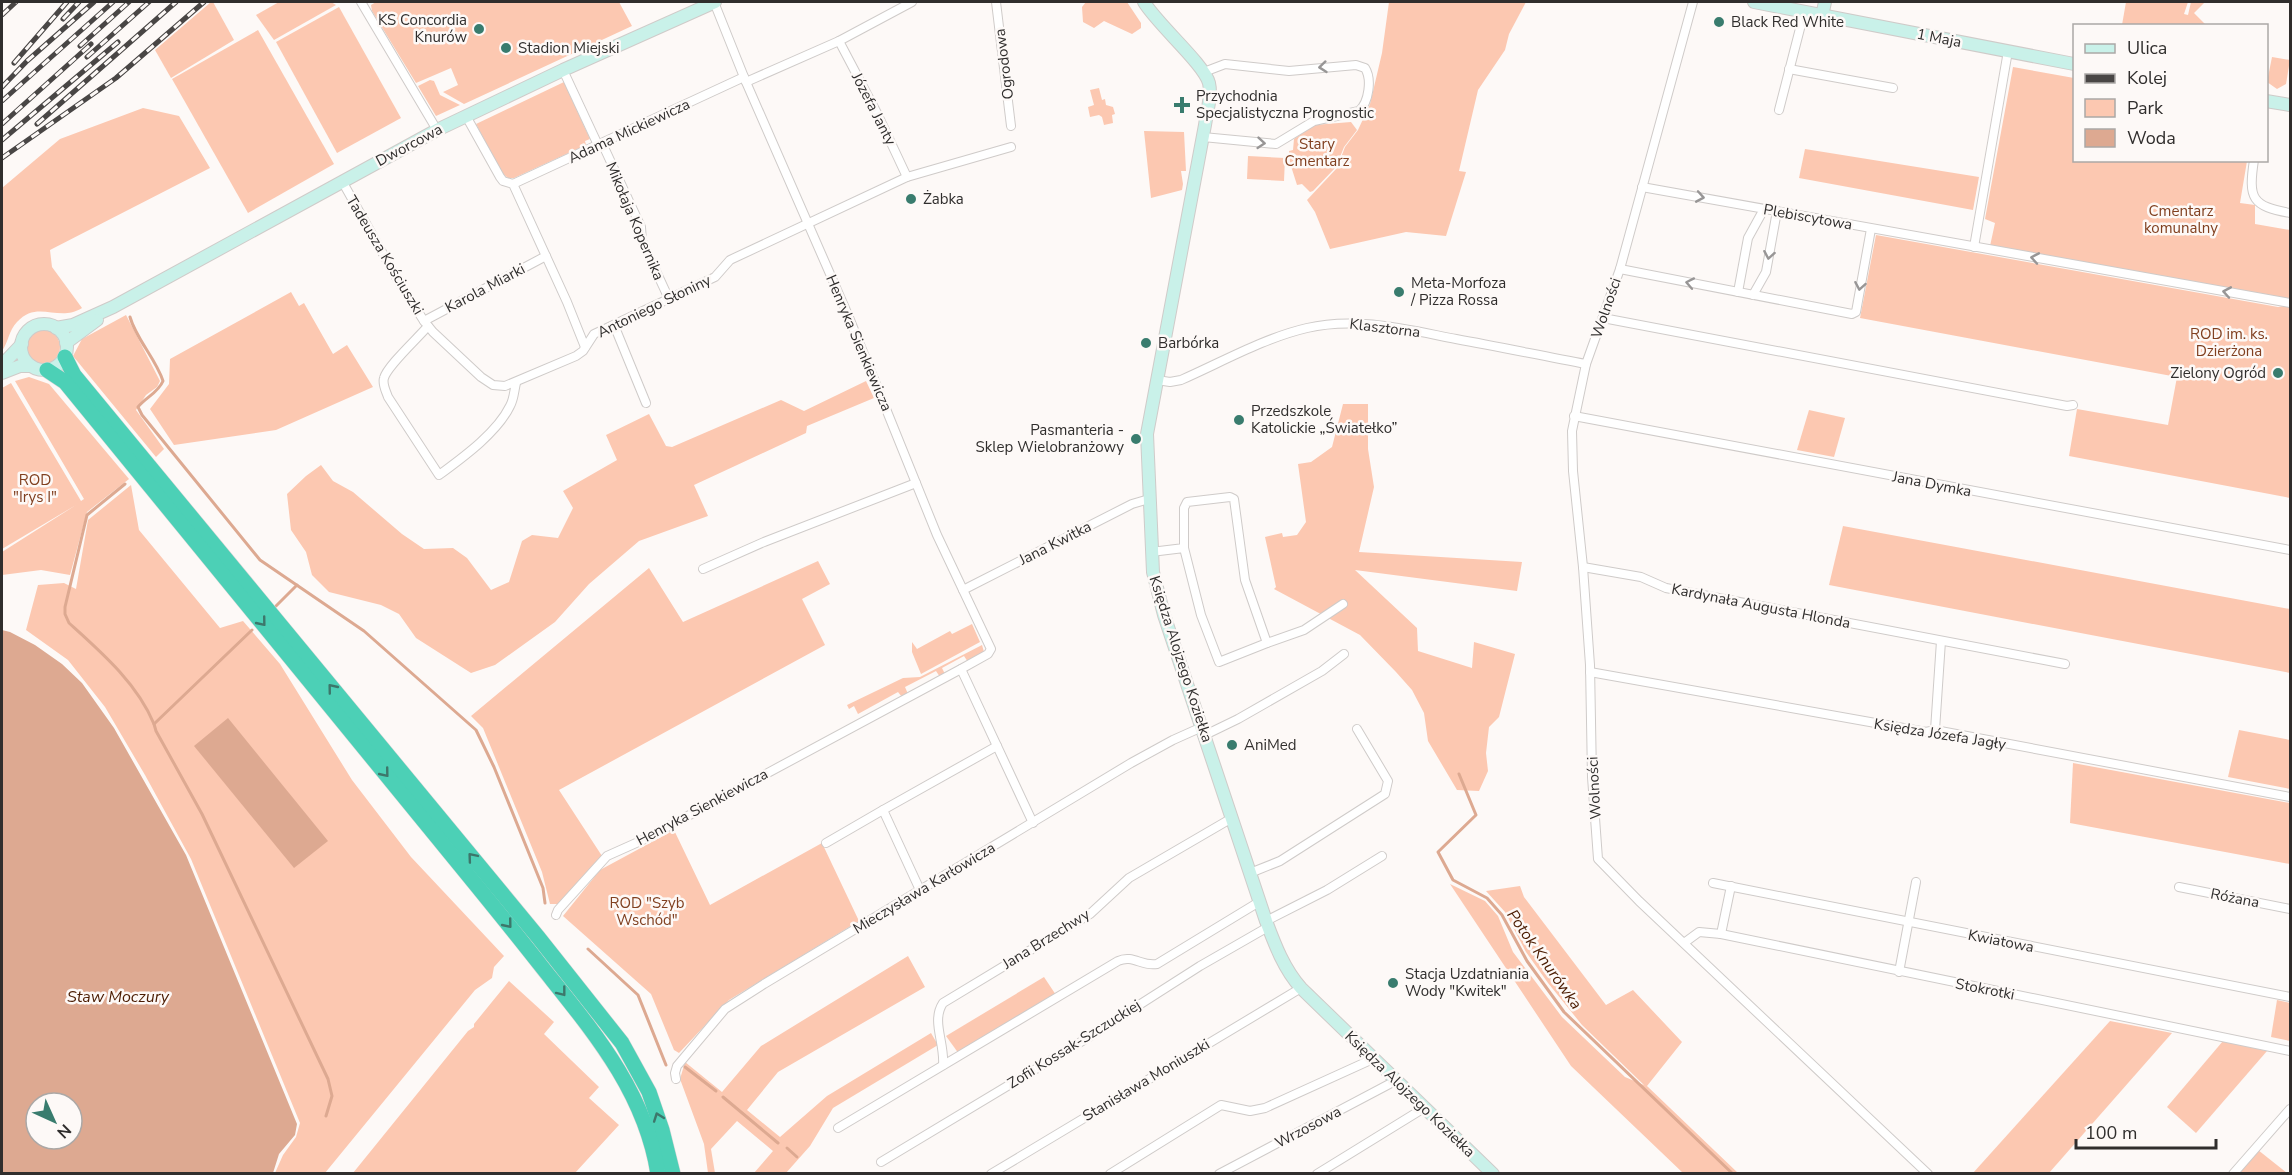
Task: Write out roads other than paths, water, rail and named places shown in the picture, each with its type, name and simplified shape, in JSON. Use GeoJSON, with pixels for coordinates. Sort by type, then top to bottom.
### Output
{"type":"FeatureCollection","features":[{"type":"Feature","properties":{"kind":"highway"},"geometry":{"type":"LineString","coordinates":[[66,350],[74,375],[538,937],[621,1043],[649,1092],[673,1173]]}},
{"type":"Feature","properties":{"kind":"highway"},"geometry":{"type":"LineString","coordinates":[[47,370],[65,382],[202,548],[526,945],[609,1052],[632,1093],[649,1134],[658,1173]]}},
{"type":"Feature","properties":{"kind":"street"},"geometry":{"type":"LineString","coordinates":[[364,2],[437,130]]}},
{"type":"Feature","properties":{"kind":"street","name":"Dworcowa"},"geometry":{"type":"LineString","coordinates":[[57,328],[73,325],[114,307],[437,130],[563,69],[714,2]]}},
{"type":"Feature","properties":{"kind":"street","name":"Henryka Sienkiewicza"},"geometry":{"type":"LineString","coordinates":[[556,915],[607,856],[645,839],[961,669],[988,654],[991,649],[939,541],[848,315],[745,79],[714,2]]}},
{"type":"Feature","properties":{"kind":"street","name":"Adama Mickiewicza"},"geometry":{"type":"LineString","coordinates":[[513,184],[745,79],[839,42],[912,2]]}},
{"type":"Feature","properties":{"kind":"street","name":"Ogrodowa"},"geometry":{"type":"LineString","coordinates":[[996,2],[1011,126]]}},
{"type":"Feature","properties":{"kind":"street"},"geometry":{"type":"LineString","coordinates":[[1144,2],[1155,18],[1204,72],[1225,64],[1289,70],[1356,65],[1365,69],[1369,78],[1365,103],[1359,111],[1314,121],[1276,144],[1203,137]]}},
{"type":"Feature","properties":{"kind":"street","name":"Wolności"},"geometry":{"type":"LineString","coordinates":[[1693,2],[1620,268],[1586,364],[1574,416],[1571,442],[1590,672],[1592,777],[1598,859],[1841,1094],[1928,1173]]}},
{"type":"Feature","properties":{"kind":"street","name":"1 Maja"},"geometry":{"type":"LineString","coordinates":[[1754,2],[2073,64]]}},
{"type":"Feature","properties":{"kind":"street"},"geometry":{"type":"LineString","coordinates":[[1822,16],[1825,2]]}},
{"type":"Feature","properties":{"kind":"street"},"geometry":{"type":"LineString","coordinates":[[1779,110],[1804,13]]}},
{"type":"Feature","properties":{"kind":"street","name":"Józefa Janty"},"geometry":{"type":"LineString","coordinates":[[839,42],[877,113],[907,177]]}},
{"type":"Feature","properties":{"kind":"street"},"geometry":{"type":"LineString","coordinates":[[1974,247],[2008,51]]}},
{"type":"Feature","properties":{"kind":"street","name":"Mikołaja Kopernika"},"geometry":{"type":"LineString","coordinates":[[563,69],[641,227],[642,241],[669,299]]}},
{"type":"Feature","properties":{"kind":"street"},"geometry":{"type":"LineString","coordinates":[[1789,69],[1893,88]]}},
{"type":"Feature","properties":{"kind":"street","name":"Księdza Alojzego Koziełka"},"geometry":{"type":"LineString","coordinates":[[1204,72],[1208,81],[1209,98],[1203,137],[1147,434],[1151,552],[1153,572],[1164,615],[1259,902],[1277,951],[1291,976],[1493,1173]]}},
{"type":"Feature","properties":{"kind":"street"},"geometry":{"type":"LineString","coordinates":[[2268,101],[2290,102]]}},
{"type":"Feature","properties":{"kind":"street"},"geometry":{"type":"LineString","coordinates":[[466,116],[500,177],[513,184],[585,347]]}},
{"type":"Feature","properties":{"kind":"street","name":"Antoniego Słoniny"},"geometry":{"type":"LineString","coordinates":[[516,383],[576,356],[594,334],[715,277],[730,260],[907,177],[1011,147]]}},
{"type":"Feature","properties":{"kind":"street"},"geometry":{"type":"LineString","coordinates":[[2254,162],[2251,184],[2256,200],[2268,210],[2290,213]]}},
{"type":"Feature","properties":{"kind":"street","name":"Tadeusza Kościuszki"},"geometry":{"type":"LineString","coordinates":[[342,181],[397,279],[426,324],[490,383],[501,386],[516,383]]}},
{"type":"Feature","properties":{"kind":"street","name":"Plebiscytowa"},"geometry":{"type":"LineString","coordinates":[[1642,187],[2290,303]]}},
{"type":"Feature","properties":{"kind":"street"},"geometry":{"type":"LineString","coordinates":[[1738,292],[1748,238],[1764,209]]}},
{"type":"Feature","properties":{"kind":"street"},"geometry":{"type":"LineString","coordinates":[[1753,295],[1766,272],[1777,211]]}},
{"type":"Feature","properties":{"kind":"street","name":"Wolności"},"geometry":{"type":"LineString","coordinates":[[1620,268],[1852,314],[1856,312],[1871,229]]}},
{"type":"Feature","properties":{"kind":"street","name":"Karola Miarki"},"geometry":{"type":"LineString","coordinates":[[516,383],[511,405],[502,417],[467,454],[438,475],[388,396],[384,386],[384,377],[426,324],[546,256]]}},
{"type":"Feature","properties":{"kind":"street","name":"Dworcowa"},"geometry":{"type":"LineString","coordinates":[[66,350],[114,307]]}},
{"type":"Feature","properties":{"kind":"street"},"geometry":{"type":"LineString","coordinates":[[1603,318],[2067,406],[2073,405]]}},
{"type":"Feature","properties":{"kind":"street","name":"Klasztorna"},"geometry":{"type":"LineString","coordinates":[[1157,380],[1170,382],[1181,380],[1281,336],[1308,327],[1356,323],[1408,329],[1586,364]]}},
{"type":"Feature","properties":{"kind":"street"},"geometry":{"type":"LineString","coordinates":[[2,365],[22,344],[27,332],[32,328],[45,325],[57,328],[64,337],[66,350],[58,366],[47,370],[20,366],[2,373]]}},
{"type":"Feature","properties":{"kind":"street"},"geometry":{"type":"LineString","coordinates":[[614,325],[646,403]]}},
{"type":"Feature","properties":{"kind":"street"},"geometry":{"type":"LineString","coordinates":[[22,344],[24,357],[31,366]]}},
{"type":"Feature","properties":{"kind":"street","name":"Jana Dymka"},"geometry":{"type":"LineString","coordinates":[[1574,416],[2290,550]]}},
{"type":"Feature","properties":{"kind":"street"},"geometry":{"type":"LineString","coordinates":[[704,569],[764,542],[916,483]]}},
{"type":"Feature","properties":{"kind":"street"},"geometry":{"type":"LineString","coordinates":[[1267,643],[1245,580],[1234,499],[1230,496],[1187,502],[1184,508],[1184,548],[1201,615],[1219,662],[1304,630],[1343,604]]}},
{"type":"Feature","properties":{"kind":"street","name":"Jana Kwitka"},"geometry":{"type":"LineString","coordinates":[[963,590],[1135,502],[1149,499]]}},
{"type":"Feature","properties":{"kind":"street"},"geometry":{"type":"LineString","coordinates":[[1151,552],[1184,548]]}},
{"type":"Feature","properties":{"kind":"street","name":"Kardynała Augusta Hlonda"},"geometry":{"type":"LineString","coordinates":[[1583,567],[1641,577],[1666,588],[2065,664]]}},
{"type":"Feature","properties":{"kind":"street"},"geometry":{"type":"LineString","coordinates":[[1935,730],[1941,641]]}},
{"type":"Feature","properties":{"kind":"street","name":"Mieczysława Karłowicza"},"geometry":{"type":"LineString","coordinates":[[676,1079],[677,1066],[725,1010],[1152,751],[1245,715],[1322,671],[1344,654]]}},
{"type":"Feature","properties":{"kind":"street"},"geometry":{"type":"LineString","coordinates":[[961,669],[1033,823]]}},
{"type":"Feature","properties":{"kind":"street","name":"Księdza Józefa Jagły"},"geometry":{"type":"LineString","coordinates":[[1590,672],[1926,732],[1935,730],[2290,796]]}},
{"type":"Feature","properties":{"kind":"street"},"geometry":{"type":"LineString","coordinates":[[1250,873],[1280,861],[1385,794],[1388,781],[1357,729]]}},
{"type":"Feature","properties":{"kind":"street"},"geometry":{"type":"LineString","coordinates":[[826,843],[997,746]]}},
{"type":"Feature","properties":{"kind":"street"},"geometry":{"type":"LineString","coordinates":[[883,810],[920,890]]}},
{"type":"Feature","properties":{"kind":"street","name":"Jana Brzechwy"},"geometry":{"type":"LineString","coordinates":[[943,1065],[943,1046],[937,1020],[938,1011],[943,1003],[1090,914],[1128,878],[1232,818]]}},
{"type":"Feature","properties":{"kind":"street","name":"Zofii Kossak-Szczuckiej"},"geometry":{"type":"LineString","coordinates":[[881,1162],[1089,1037],[1135,1005],[1267,924],[1382,856]]}},
{"type":"Feature","properties":{"kind":"street"},"geometry":{"type":"LineString","coordinates":[[1899,972],[1916,882]]}},
{"type":"Feature","properties":{"kind":"street","name":"Kwiatowa"},"geometry":{"type":"LineString","coordinates":[[1713,883],[2290,998]]}},
{"type":"Feature","properties":{"kind":"street"},"geometry":{"type":"LineString","coordinates":[[1721,934],[1731,886]]}},
{"type":"Feature","properties":{"kind":"street","name":"Różana"},"geometry":{"type":"LineString","coordinates":[[2179,887],[2290,909]]}},
{"type":"Feature","properties":{"kind":"street"},"geometry":{"type":"LineString","coordinates":[[838,1128],[1118,961],[1125,958],[1149,966],[1157,964],[1259,902]]}},
{"type":"Feature","properties":{"kind":"street","name":"Stokrotki"},"geometry":{"type":"LineString","coordinates":[[1684,943],[1699,932],[1721,934],[2290,1051]]}},
{"type":"Feature","properties":{"kind":"street","name":"Stanisława Moniuszki"},"geometry":{"type":"LineString","coordinates":[[991,1173],[1301,988]]}},
{"type":"Feature","properties":{"kind":"street"},"geometry":{"type":"LineString","coordinates":[[1110,1173],[1221,1105],[1250,1111],[1265,1108],[1375,1058]]}},
{"type":"Feature","properties":{"kind":"street","name":"Wrzosowa"},"geometry":{"type":"LineString","coordinates":[[1219,1173],[1397,1080]]}},
{"type":"Feature","properties":{"kind":"street"},"geometry":{"type":"LineString","coordinates":[[1317,1173],[1425,1108]]}},
{"type":"Feature","properties":{"kind":"street"},"geometry":{"type":"LineString","coordinates":[[2233,1173],[2290,1109]]}},
{"type":"Feature","properties":{"kind":"water","name":"Staw Moczury"},"geometry":{"type":"Polygon","coordinates":[[[2,630],[35,645],[62,664],[82,683],[114,728],[186,855],[297,1124],[295,1135],[279,1154],[273,1173],[2,1173],[2,630]]]}},
{"type":"Feature","properties":{"kind":"water"},"geometry":{"type":"Polygon","coordinates":[[[228,718],[328,841],[294,868],[194,746],[228,718]]]}},
{"type":"Feature","properties":{"kind":"waterway"},"geometry":{"type":"LineString","coordinates":[[130,317],[163,381],[158,389],[138,407],[142,415],[260,560],[364,631],[476,730],[494,767],[543,888],[545,903]]}},
{"type":"Feature","properties":{"kind":"waterway"},"geometry":{"type":"LineString","coordinates":[[125,484],[87,515],[65,614],[69,623],[128,682],[147,709],[154,724]]}},
{"type":"Feature","properties":{"kind":"waterway"},"geometry":{"type":"LineString","coordinates":[[276,606],[297,585]]}},
{"type":"Feature","properties":{"kind":"waterway"},"geometry":{"type":"LineString","coordinates":[[252,630],[154,724],[202,814],[328,1079],[332,1096],[326,1116]]}},
{"type":"Feature","properties":{"kind":"waterway","name":"Potok Knurówka"},"geometry":{"type":"LineString","coordinates":[[1459,774],[1476,815],[1438,852],[1453,880],[1487,898],[1502,915],[1527,961],[1564,1012],[1733,1174]]}},
{"type":"Feature","properties":{"kind":"waterway"},"geometry":{"type":"LineString","coordinates":[[588,949],[638,995],[666,1065]]}},
{"type":"Feature","properties":{"kind":"waterway"},"geometry":{"type":"LineString","coordinates":[[685,1067],[716,1091]]}},
{"type":"Feature","properties":{"kind":"waterway"},"geometry":{"type":"LineString","coordinates":[[723,1097],[778,1143]]}},
{"type":"Feature","properties":{"kind":"waterway"},"geometry":{"type":"LineString","coordinates":[[787,1148],[797,1157]]}},
{"type":"Feature","properties":{"kind":"railway"},"geometry":{"type":"LineString","coordinates":[[2,15],[16,2]]}},
{"type":"Feature","properties":{"kind":"railway"},"geometry":{"type":"LineString","coordinates":[[14,63],[67,2]]}},
{"type":"Feature","properties":{"kind":"railway"},"geometry":{"type":"LineString","coordinates":[[63,19],[79,2]]}},
{"type":"Feature","properties":{"kind":"railway"},"geometry":{"type":"LineString","coordinates":[[2,87],[27,61],[94,2]]}},
{"type":"Feature","properties":{"kind":"railway"},"geometry":{"type":"LineString","coordinates":[[2,101],[113,2]]}},
{"type":"Feature","properties":{"kind":"railway"},"geometry":{"type":"LineString","coordinates":[[80,46],[129,2]]}},
{"type":"Feature","properties":{"kind":"railway"},"geometry":{"type":"LineString","coordinates":[[87,57],[149,2]]}},
{"type":"Feature","properties":{"kind":"railway"},"geometry":{"type":"LineString","coordinates":[[37,124],[176,2]]}},
{"type":"Feature","properties":{"kind":"railway"},"geometry":{"type":"LineString","coordinates":[[2,158],[116,78],[204,2]]}},
{"type":"Feature","properties":{"kind":"railway"},"geometry":{"type":"LineString","coordinates":[[2,140],[118,42]]}},
{"type":"Feature","properties":{"kind":"railway"},"geometry":{"type":"LineString","coordinates":[[2,124],[91,44]]}},
{"type":"Feature","properties":{"kind":"place","name":"Black Red White"},"geometry":{"type":"Point","coordinates":[1719,22]}},
{"type":"Feature","properties":{"kind":"place","name":"KS Concordia Knurów"},"geometry":{"type":"Point","coordinates":[479,29]}},
{"type":"Feature","properties":{"kind":"place","name":"Stadion Miejski"},"geometry":{"type":"Point","coordinates":[506,48]}},
{"type":"Feature","properties":{"kind":"place","name":"Przychodnia Specjalistyczna Prognostic"},"geometry":{"type":"Point","coordinates":[1182,105]}},
{"type":"Feature","properties":{"kind":"place","name":"Żabka"},"geometry":{"type":"Point","coordinates":[911,199]}},
{"type":"Feature","properties":{"kind":"place","name":"Meta-Morfoza / Pizza Rossa"},"geometry":{"type":"Point","coordinates":[1399,292]}},
{"type":"Feature","properties":{"kind":"place","name":"Barbórka"},"geometry":{"type":"Point","coordinates":[1146,343]}},
{"type":"Feature","properties":{"kind":"place","name":"Zielony Ogród"},"geometry":{"type":"Point","coordinates":[2278,373]}},
{"type":"Feature","properties":{"kind":"place","name":"Przedszkole Katolickie „Światełko”"},"geometry":{"type":"Point","coordinates":[1239,420]}},
{"type":"Feature","properties":{"kind":"place","name":"Pasmanteria - Sklep Wielobranżowy"},"geometry":{"type":"Point","coordinates":[1136,439]}},
{"type":"Feature","properties":{"kind":"place","name":"AniMed"},"geometry":{"type":"Point","coordinates":[1232,745]}},
{"type":"Feature","properties":{"kind":"place","name":"Stacja Uzdatniania Wody \"Kwitek\""},"geometry":{"type":"Point","coordinates":[1393,983]}},
{"type":"Feature","properties":{"kind":"park label","name":"Stary Cmentarz"},"geometry":{"type":"Point","coordinates":[1317,152]}},
{"type":"Feature","properties":{"kind":"park label","name":"Cmentarz komunalny"},"geometry":{"type":"Point","coordinates":[2181,220]}},
{"type":"Feature","properties":{"kind":"park label","name":"ROD im. ks. Dzierżona"},"geometry":{"type":"Point","coordinates":[2229,342]}},
{"type":"Feature","properties":{"kind":"park label","name":"ROD \"Irys I\""},"geometry":{"type":"Point","coordinates":[35,488]}},
{"type":"Feature","properties":{"kind":"park label","name":"ROD \"Szyb Wschód\""},"geometry":{"type":"Point","coordinates":[647,912]}}]}
